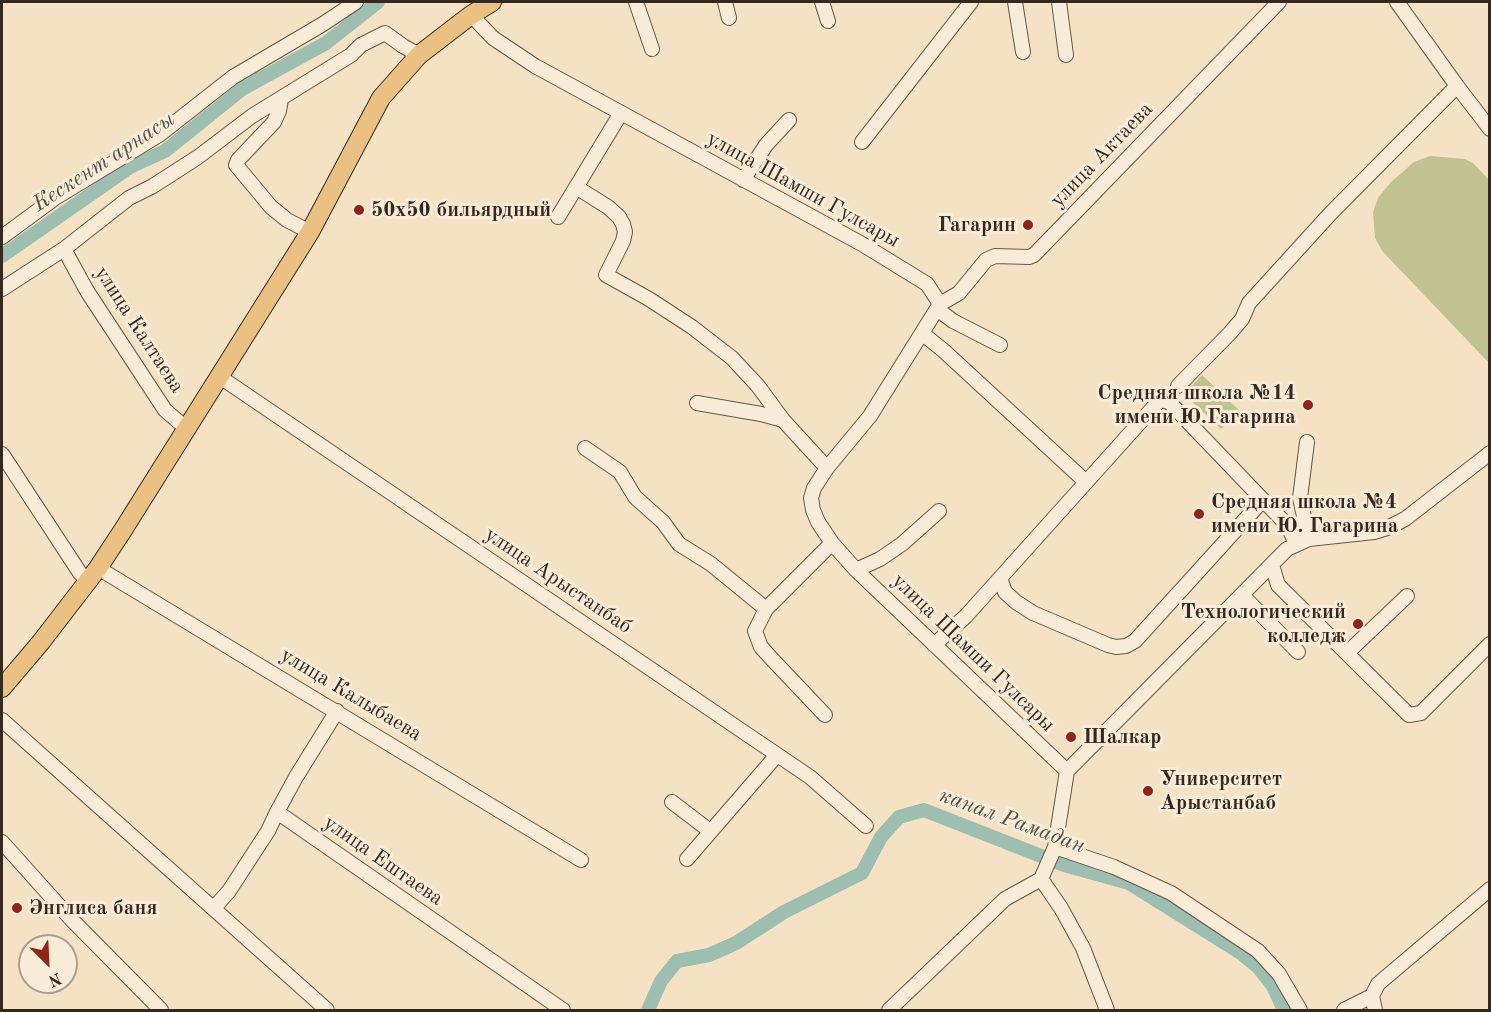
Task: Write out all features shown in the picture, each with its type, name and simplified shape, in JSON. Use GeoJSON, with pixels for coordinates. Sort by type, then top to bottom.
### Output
{"type":"FeatureCollection","features":[{"type":"Feature","properties":{"kind":"main road"},"geometry":{"type":"LineString","coordinates":[[2,688],[93,575],[310,232],[381,98],[420,55],[471,15],[492,2]]}},
{"type":"Feature","properties":{"kind":"street"},"geometry":{"type":"LineString","coordinates":[[2,237],[55,198],[159,135],[232,77],[356,2]]}},
{"type":"Feature","properties":{"kind":"street"},"geometry":{"type":"LineString","coordinates":[[636,2],[651,49]]}},
{"type":"Feature","properties":{"kind":"street"},"geometry":{"type":"LineString","coordinates":[[724,2],[729,18]]}},
{"type":"Feature","properties":{"kind":"street"},"geometry":{"type":"LineString","coordinates":[[822,2],[828,21]]}},
{"type":"Feature","properties":{"kind":"street"},"geometry":{"type":"LineString","coordinates":[[862,142],[971,2]]}},
{"type":"Feature","properties":{"kind":"street"},"geometry":{"type":"LineString","coordinates":[[1015,2],[1023,52]]}},
{"type":"Feature","properties":{"kind":"street"},"geometry":{"type":"LineString","coordinates":[[1059,2],[1066,55]]}},
{"type":"Feature","properties":{"kind":"street","name":"улица Актаева"},"geometry":{"type":"LineString","coordinates":[[938,307],[959,292],[986,260],[995,256],[1029,257],[1034,255],[1279,2]]}},
{"type":"Feature","properties":{"kind":"street"},"geometry":{"type":"LineString","coordinates":[[1397,2],[1456,86],[1490,129]]}},
{"type":"Feature","properties":{"kind":"street","name":"улица Шамши Гулсары"},"geometry":{"type":"LineString","coordinates":[[471,15],[493,38],[511,51],[862,244],[927,284],[938,307],[870,416],[827,468],[814,488],[811,498],[818,522],[832,543],[856,570],[938,642],[1067,771]]}},
{"type":"Feature","properties":{"kind":"street"},"geometry":{"type":"LineString","coordinates":[[2,290],[48,257],[64,249],[129,198],[184,166],[252,116],[351,55],[361,45],[385,33],[420,55]]}},
{"type":"Feature","properties":{"kind":"street"},"geometry":{"type":"LineString","coordinates":[[1178,386],[1230,333],[1242,319],[1249,303],[1330,214],[1456,86]]}},
{"type":"Feature","properties":{"kind":"street"},"geometry":{"type":"LineString","coordinates":[[281,99],[274,122],[238,160],[236,165],[271,207],[287,220],[310,232]]}},
{"type":"Feature","properties":{"kind":"street"},"geometry":{"type":"LineString","coordinates":[[558,217],[621,113]]}},
{"type":"Feature","properties":{"kind":"street"},"geometry":{"type":"LineString","coordinates":[[743,180],[766,145],[789,120]]}},
{"type":"Feature","properties":{"kind":"street"},"geometry":{"type":"LineString","coordinates":[[576,187],[608,207],[623,224],[625,232],[623,241],[606,275],[649,298],[709,338],[732,358],[758,386],[783,420],[827,468]]}},
{"type":"Feature","properties":{"kind":"street","name":"улица Калтаева"},"geometry":{"type":"LineString","coordinates":[[64,249],[87,291],[165,410],[180,423],[189,425]]}},
{"type":"Feature","properties":{"kind":"street"},"geometry":{"type":"LineString","coordinates":[[938,307],[953,321],[1000,345]]}},
{"type":"Feature","properties":{"kind":"street"},"geometry":{"type":"LineString","coordinates":[[922,334],[944,351],[1086,482]]}},
{"type":"Feature","properties":{"kind":"street","name":"улица Арыстанбаб"},"geometry":{"type":"LineString","coordinates":[[220,377],[810,777],[866,826]]}},
{"type":"Feature","properties":{"kind":"street"},"geometry":{"type":"LineString","coordinates":[[938,642],[980,601],[1160,400],[1169,402],[1303,541]]}},
{"type":"Feature","properties":{"kind":"street"},"geometry":{"type":"LineString","coordinates":[[697,404],[761,414],[783,420]]}},
{"type":"Feature","properties":{"kind":"street"},"geometry":{"type":"LineString","coordinates":[[1303,541],[1300,507],[1307,442]]}},
{"type":"Feature","properties":{"kind":"street"},"geometry":{"type":"LineString","coordinates":[[585,448],[620,472],[635,497],[663,522],[679,544],[711,564],[766,609]]}},
{"type":"Feature","properties":{"kind":"street"},"geometry":{"type":"LineString","coordinates":[[889,1011],[1005,899],[1043,875],[1054,848],[1064,800],[1067,771],[1272,565],[1303,541],[1374,532],[1405,519],[1490,453]]}},
{"type":"Feature","properties":{"kind":"street"},"geometry":{"type":"LineString","coordinates":[[2,454],[80,573],[93,575]]}},
{"type":"Feature","properties":{"kind":"street"},"geometry":{"type":"LineString","coordinates":[[1000,578],[1005,592],[1033,613],[1108,645],[1116,647],[1131,644],[1262,501]]}},
{"type":"Feature","properties":{"kind":"street"},"geometry":{"type":"LineString","coordinates":[[856,570],[880,559],[902,544],[939,512]]}},
{"type":"Feature","properties":{"kind":"street"},"geometry":{"type":"LineString","coordinates":[[825,715],[761,647],[755,631],[766,609],[832,543]]}},
{"type":"Feature","properties":{"kind":"street"},"geometry":{"type":"LineString","coordinates":[[1272,565],[1278,585],[1404,712],[1412,716],[1425,709],[1490,644]]}},
{"type":"Feature","properties":{"kind":"street","name":"улица Калыбаева"},"geometry":{"type":"LineString","coordinates":[[93,575],[337,711],[581,860]]}},
{"type":"Feature","properties":{"kind":"street"},"geometry":{"type":"LineString","coordinates":[[1242,595],[1298,652]]}},
{"type":"Feature","properties":{"kind":"street"},"geometry":{"type":"LineString","coordinates":[[1347,653],[1407,597]]}},
{"type":"Feature","properties":{"kind":"street"},"geometry":{"type":"LineString","coordinates":[[980,601],[1016,602]]}},
{"type":"Feature","properties":{"kind":"street"},"geometry":{"type":"LineString","coordinates":[[214,908],[229,891],[268,831],[296,777],[337,711]]}},
{"type":"Feature","properties":{"kind":"street"},"geometry":{"type":"LineString","coordinates":[[2,720],[327,1011]]}},
{"type":"Feature","properties":{"kind":"street"},"geometry":{"type":"LineString","coordinates":[[687,859],[777,755]]}},
{"type":"Feature","properties":{"kind":"street"},"geometry":{"type":"LineString","coordinates":[[672,802],[710,831]]}},
{"type":"Feature","properties":{"kind":"street","name":"улица Ештаева"},"geometry":{"type":"LineString","coordinates":[[276,812],[563,1011]]}},
{"type":"Feature","properties":{"kind":"street"},"geometry":{"type":"LineString","coordinates":[[2,842],[71,919],[161,1011]]}},
{"type":"Feature","properties":{"kind":"street"},"geometry":{"type":"LineString","coordinates":[[1054,848],[1114,867],[1171,893],[1258,951],[1279,974],[1300,1011]]}},
{"type":"Feature","properties":{"kind":"street"},"geometry":{"type":"LineString","coordinates":[[1043,875],[1083,948],[1107,1011]]}},
{"type":"Feature","properties":{"kind":"street"},"geometry":{"type":"LineString","coordinates":[[1344,1011],[1372,996],[1378,984],[1490,889]]}},
{"type":"Feature","properties":{"kind":"street"},"geometry":{"type":"LineString","coordinates":[[1372,996],[1375,1011]]}},
{"type":"Feature","properties":{"kind":"green space"},"geometry":{"type":"Polygon","coordinates":[[[1430,156],[1465,159],[1473,163],[1489,180],[1489,363],[1383,252],[1375,238],[1373,212],[1378,198],[1391,182],[1414,162],[1430,156]]]}},
{"type":"Feature","properties":{"kind":"green space"},"geometry":{"type":"Polygon","coordinates":[[[1202,375],[1239,410],[1221,429],[1184,394],[1202,375]]]}},
{"type":"Feature","properties":{"kind":"waterway","name":"Кескент арнасы"},"geometry":{"type":"LineString","coordinates":[[2,256],[130,167],[165,151],[242,89],[326,43],[378,2]]}},
{"type":"Feature","properties":{"kind":"waterway","name":"канал Рамадан"},"geometry":{"type":"LineString","coordinates":[[648,1010],[661,981],[677,961],[709,955],[736,943],[784,912],[862,873],[881,837],[899,817],[924,810],[1064,865],[1129,883],[1241,953],[1258,967],[1273,986],[1284,1010]]}},
{"type":"Feature","properties":{"kind":"place","name":"50х50 бильярдный"},"geometry":{"type":"Point","coordinates":[359,210]}},
{"type":"Feature","properties":{"kind":"place","name":"Гагарин"},"geometry":{"type":"Point","coordinates":[1028,225]}},
{"type":"Feature","properties":{"kind":"place","name":"Средняя школа №14 имени Ю.Гагарина"},"geometry":{"type":"Point","coordinates":[1308,405]}},
{"type":"Feature","properties":{"kind":"place","name":"Средняя школа №4 имени Ю. Гагарина"},"geometry":{"type":"Point","coordinates":[1199,514]}},
{"type":"Feature","properties":{"kind":"place","name":"Технологический колледж"},"geometry":{"type":"Point","coordinates":[1358,624]}},
{"type":"Feature","properties":{"kind":"place","name":"Шалкар"},"geometry":{"type":"Point","coordinates":[1071,737]}},
{"type":"Feature","properties":{"kind":"place","name":"Университет Арыстанбаб"},"geometry":{"type":"Point","coordinates":[1148,791]}},
{"type":"Feature","properties":{"kind":"place","name":"Энглиса баня"},"geometry":{"type":"Point","coordinates":[17,908]}}]}
